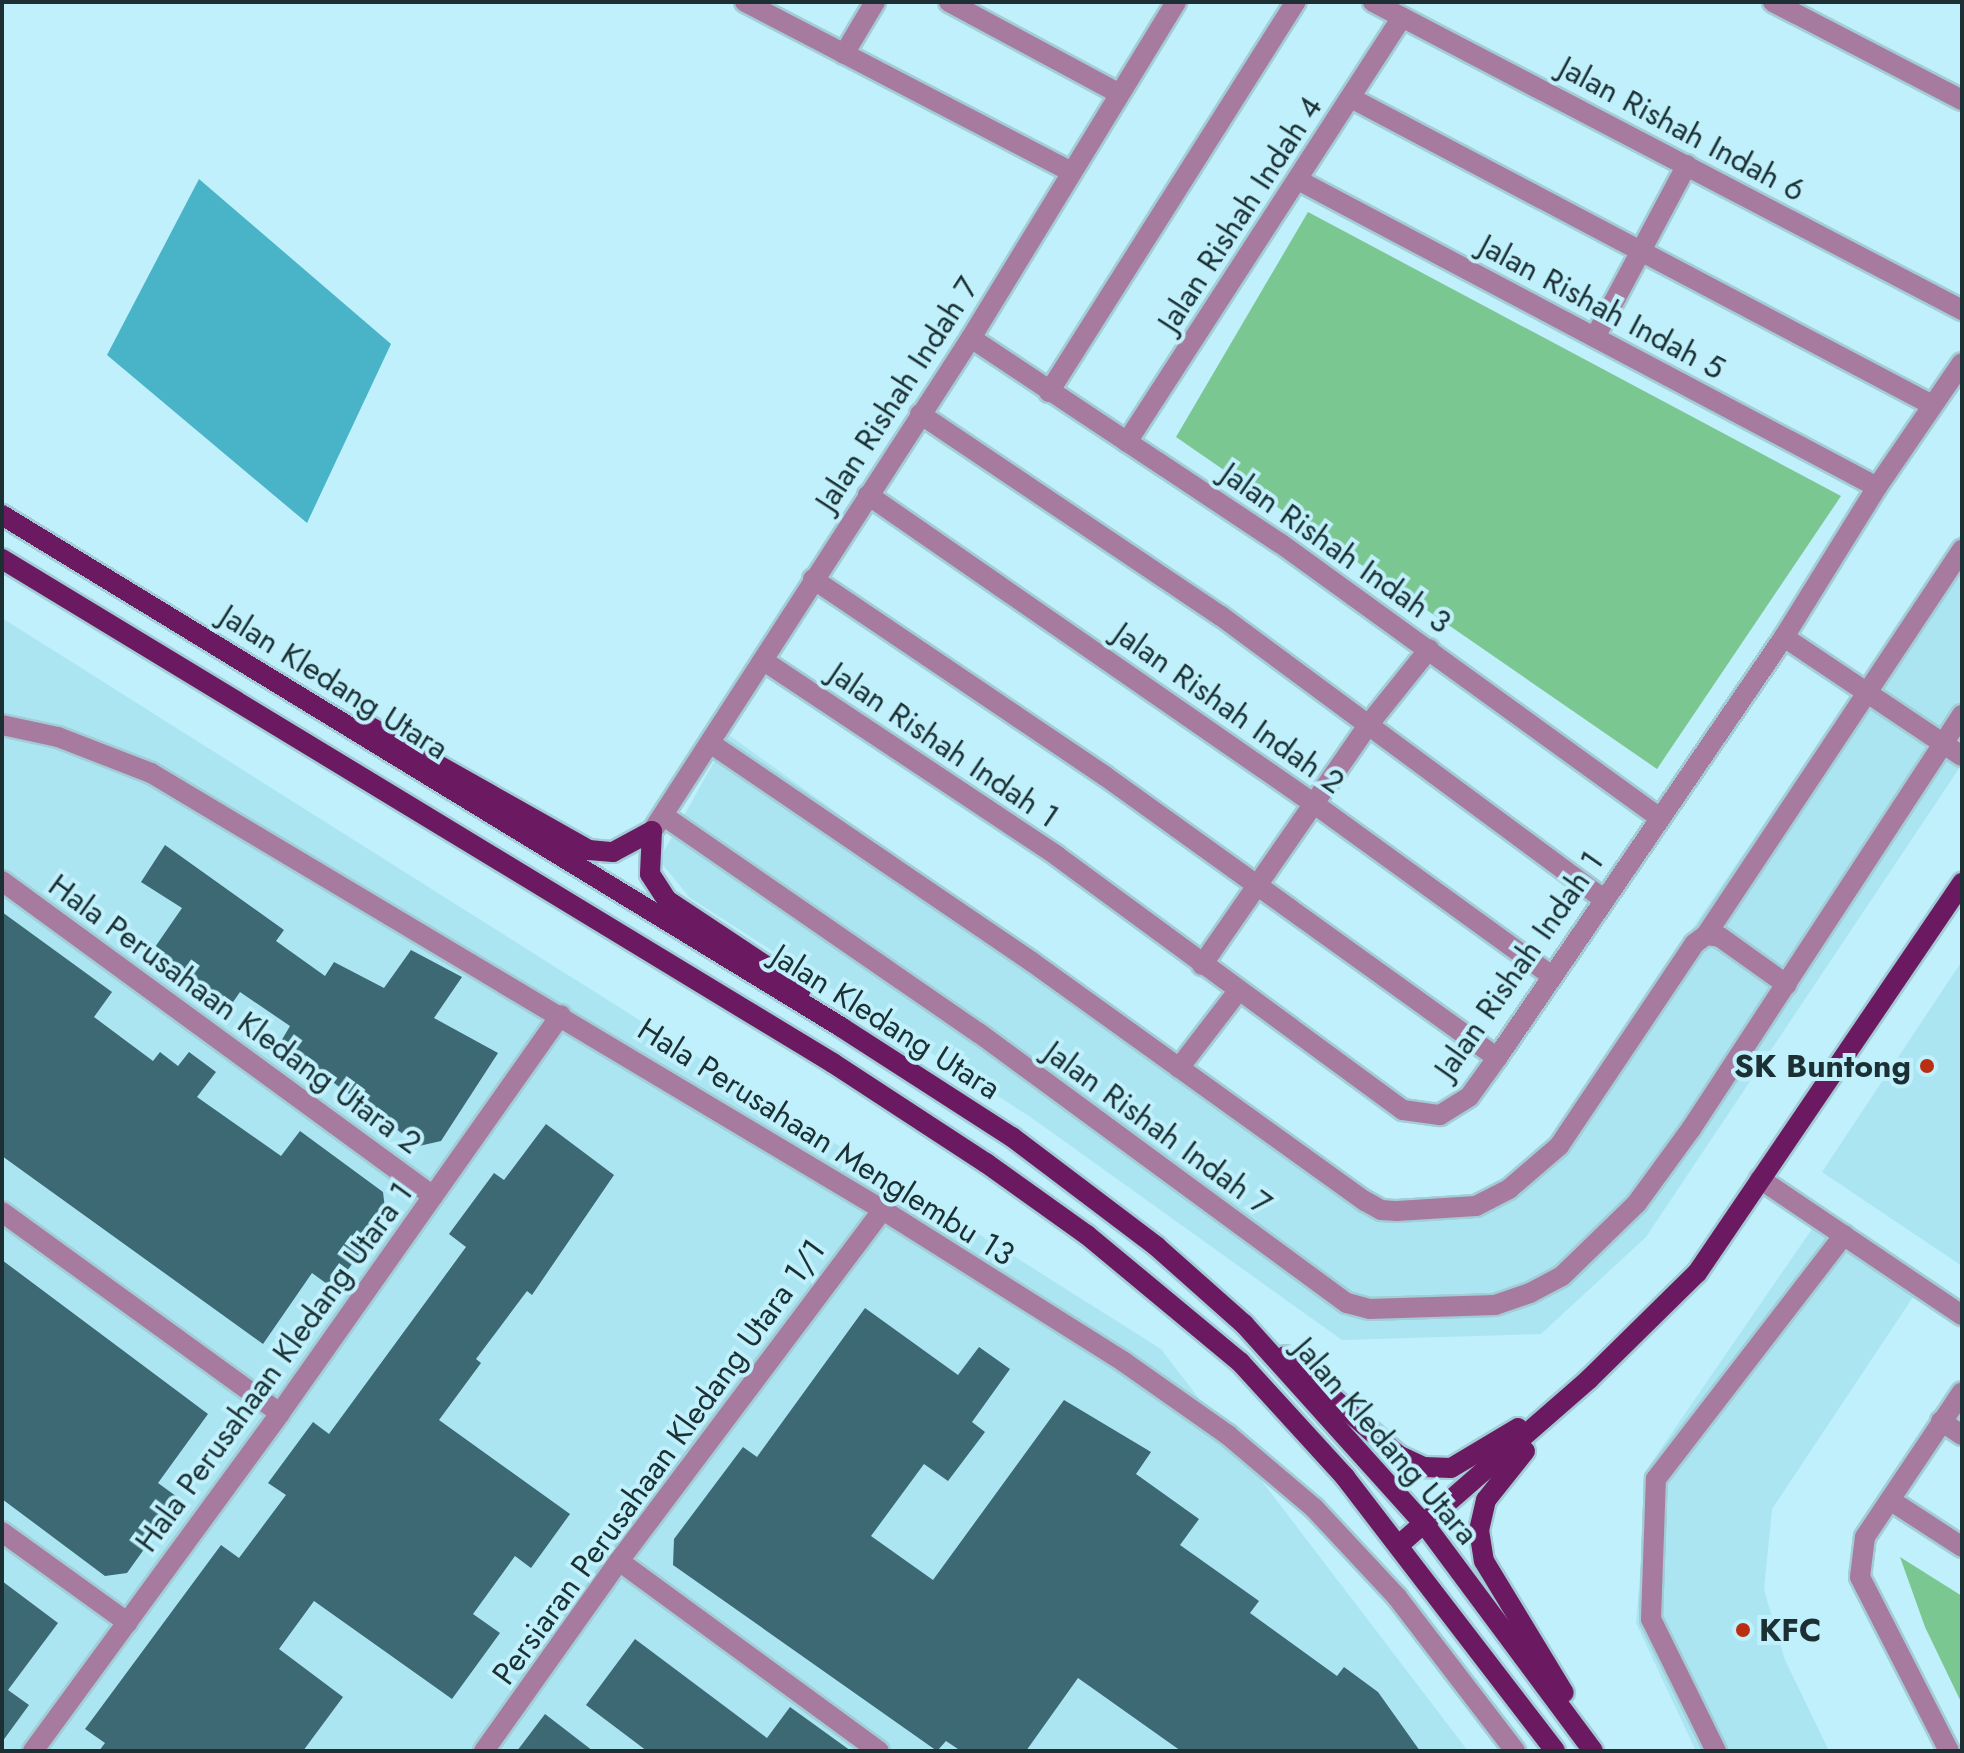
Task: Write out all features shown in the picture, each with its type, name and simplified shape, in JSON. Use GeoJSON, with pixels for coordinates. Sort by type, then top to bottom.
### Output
{"type":"FeatureCollection","features":[{"type":"Feature","properties":{"kind":"main road","name":"Jalan Kledang Utara"},"geometry":{"type":"LineString","coordinates":[[2,515],[841,1027],[1012,1137],[1156,1246],[1244,1324],[1426,1526],[1595,1751]]}},
{"type":"Feature","properties":{"kind":"main road","name":"Jalan Kledang Utara"},"geometry":{"type":"LineString","coordinates":[[2,559],[833,1063],[986,1163],[1087,1235],[1240,1362],[1345,1477],[1555,1751]]}},
{"type":"Feature","properties":{"kind":"main road"},"geometry":{"type":"LineString","coordinates":[[300,697],[400,741],[564,839],[589,850],[613,852],[658,824]]}},
{"type":"Feature","properties":{"kind":"main road"},"geometry":{"type":"LineString","coordinates":[[658,824],[650,874],[667,900],[770,965],[823,1006],[841,1027]]}},
{"type":"Feature","properties":{"kind":"main road"},"geometry":{"type":"LineString","coordinates":[[1399,1545],[1426,1526],[1589,1379],[1697,1273],[1962,883]]}},
{"type":"Feature","properties":{"kind":"main road"},"geometry":{"type":"LineString","coordinates":[[1244,1324],[1298,1366],[1398,1455],[1424,1467],[1451,1468],[1487,1450],[1589,1379]]}},
{"type":"Feature","properties":{"kind":"main road"},"geometry":{"type":"LineString","coordinates":[[1589,1379],[1486,1500],[1479,1530],[1484,1561],[1595,1751]]}},
{"type":"Feature","properties":{"kind":"street"},"geometry":{"type":"LineString","coordinates":[[745,2],[1071,172]]}},
{"type":"Feature","properties":{"kind":"street"},"geometry":{"type":"LineString","coordinates":[[844,54],[875,2]]}},
{"type":"Feature","properties":{"kind":"street"},"geometry":{"type":"LineString","coordinates":[[949,2],[1118,93]]}},
{"type":"Feature","properties":{"kind":"street"},"geometry":{"type":"LineString","coordinates":[[1049,392],[1296,2]]}},
{"type":"Feature","properties":{"kind":"street","name":"Jalan Rishah Indah 6"},"geometry":{"type":"LineString","coordinates":[[1373,2],[1962,310]]}},
{"type":"Feature","properties":{"kind":"street"},"geometry":{"type":"LineString","coordinates":[[1773,2],[1962,100]]}},
{"type":"Feature","properties":{"kind":"street","name":"Jalan Rishah Indah 7"},"geometry":{"type":"LineString","coordinates":[[1169,4],[971,338],[658,824],[979,1033],[1347,1303],[1369,1309],[1495,1305],[1530,1293],[1562,1276],[1637,1203],[1787,985],[1962,715]]}},
{"type":"Feature","properties":{"kind":"street","name":"Jalan Rishah Indah 4"},"geometry":{"type":"LineString","coordinates":[[1127,442],[1402,17]]}},
{"type":"Feature","properties":{"kind":"street"},"geometry":{"type":"LineString","coordinates":[[1351,98],[1932,405]]}},
{"type":"Feature","properties":{"kind":"street"},"geometry":{"type":"LineString","coordinates":[[1595,337],[1687,165]]}},
{"type":"Feature","properties":{"kind":"street","name":"Jalan Rishah Indah 5"},"geometry":{"type":"LineString","coordinates":[[1298,180],[1877,487]]}},
{"type":"Feature","properties":{"kind":"street","name":"Jalan Rishah Indah 3"},"geometry":{"type":"LineString","coordinates":[[971,338],[1280,543],[1660,818]]}},
{"type":"Feature","properties":{"kind":"street","name":"Jalan Rishah Indah 1"},"geometry":{"type":"LineString","coordinates":[[764,661],[1057,856],[1403,1110],[1440,1115],[1469,1097],[1497,1058],[1784,637],[1877,487],[1962,363]]}},
{"type":"Feature","properties":{"kind":"street"},"geometry":{"type":"LineString","coordinates":[[920,414],[1221,616],[1604,899]]}},
{"type":"Feature","properties":{"kind":"street","name":"Jalan Rishah Indah 2"},"geometry":{"type":"LineString","coordinates":[[868,495],[1313,803],[1552,976]]}},
{"type":"Feature","properties":{"kind":"street"},"geometry":{"type":"LineString","coordinates":[[710,743],[1032,962],[1381,1210],[1476,1206],[1509,1189],[1559,1146],[1694,944],[1706,935],[1962,549]]}},
{"type":"Feature","properties":{"kind":"street"},"geometry":{"type":"LineString","coordinates":[[813,579],[1105,776],[1497,1058]]}},
{"type":"Feature","properties":{"kind":"street"},"geometry":{"type":"LineString","coordinates":[[1784,637],[1962,756]]}},
{"type":"Feature","properties":{"kind":"street"},"geometry":{"type":"LineString","coordinates":[[1202,965],[1369,724],[1429,649]]}},
{"type":"Feature","properties":{"kind":"street","name":"Hala Perusahaan Menglembu 13"},"geometry":{"type":"LineString","coordinates":[[2,725],[58,737],[151,773],[561,1015],[883,1210],[1124,1362],[1228,1435],[1314,1508],[1397,1597],[1515,1751]]}},
{"type":"Feature","properties":{"kind":"street","name":"Hala Perusahaan Kledang Utara 2"},"geometry":{"type":"LineString","coordinates":[[2,881],[433,1196]]}},
{"type":"Feature","properties":{"kind":"street"},"geometry":{"type":"LineString","coordinates":[[1706,935],[1720,937],[1787,985]]}},
{"type":"Feature","properties":{"kind":"street"},"geometry":{"type":"LineString","coordinates":[[1179,1068],[1238,991]]}},
{"type":"Feature","properties":{"kind":"street","name":"Hala Perusahaan Kledang Utara 1"},"geometry":{"type":"LineString","coordinates":[[33,1751],[280,1413],[561,1015]]}},
{"type":"Feature","properties":{"kind":"street"},"geometry":{"type":"LineString","coordinates":[[1760,1179],[1962,1315]]}},
{"type":"Feature","properties":{"kind":"street","name":"Persiaran Perusahaan Kledang Utara 1/1"},"geometry":{"type":"LineString","coordinates":[[484,1751],[619,1561],[883,1210]]}},
{"type":"Feature","properties":{"kind":"street"},"geometry":{"type":"LineString","coordinates":[[2,1212],[280,1413]]}},
{"type":"Feature","properties":{"kind":"street"},"geometry":{"type":"LineString","coordinates":[[1716,1751],[1651,1619],[1656,1479],[1844,1235]]}},
{"type":"Feature","properties":{"kind":"street"},"geometry":{"type":"LineString","coordinates":[[1949,1751],[1860,1577],[1865,1537],[1962,1392]]}},
{"type":"Feature","properties":{"kind":"street"},"geometry":{"type":"LineString","coordinates":[[1941,1421],[1962,1435]]}},
{"type":"Feature","properties":{"kind":"street"},"geometry":{"type":"LineString","coordinates":[[1890,1500],[1962,1547]]}},
{"type":"Feature","properties":{"kind":"street"},"geometry":{"type":"LineString","coordinates":[[2,1532],[128,1623]]}},
{"type":"Feature","properties":{"kind":"street"},"geometry":{"type":"LineString","coordinates":[[619,1561],[879,1751]]}},
{"type":"Feature","properties":{"kind":"shaded area"},"geometry":{"type":"Polygon","coordinates":[[[199,179],[391,344],[307,523],[107,355],[199,179]]]}},
{"type":"Feature","properties":{"kind":"shaded area"},"geometry":{"type":"Polygon","coordinates":[[[1962,532],[1962,764],[1646,1237],[1541,1334],[1342,1340],[1029,1116],[690,898],[659,860],[729,735],[1381,1205],[1484,1195],[1545,1146],[1962,532]]]}},
{"type":"Feature","properties":{"kind":"shaded area"},"geometry":{"type":"Polygon","coordinates":[[[2,618],[1161,1349],[1468,1751],[2,1751],[2,618]]]}},
{"type":"Feature","properties":{"kind":"shaded area","name":"SK Buntong"},"geometry":{"type":"Polygon","coordinates":[[[1962,961],[1962,1266],[1822,1172],[1962,961]]]}},
{"type":"Feature","properties":{"kind":"shaded area"},"geometry":{"type":"Polygon","coordinates":[[[1825,1210],[1925,1279],[1772,1509],[1764,1590],[1785,1660],[1829,1751],[1696,1751],[1636,1623],[1649,1466],[1825,1210]]]}},
{"type":"Feature","properties":{"kind":"green space"},"geometry":{"type":"Polygon","coordinates":[[[1308,212],[1841,496],[1657,769],[1176,437],[1308,212]]]}},
{"type":"Feature","properties":{"kind":"green space"},"geometry":{"type":"Polygon","coordinates":[[[1900,1557],[1962,1596],[1962,1704],[1925,1627],[1900,1557]]]}},
{"type":"Feature","properties":{"kind":"building"},"geometry":{"type":"Polygon","coordinates":[[[165,845],[284,930],[276,941],[325,976],[334,962],[384,988],[411,950],[462,977],[434,1018],[498,1053],[441,1141],[419,1146],[280,1043],[290,1026],[240,992],[231,1005],[153,950],[182,908],[141,882],[165,845]]]}},
{"type":"Feature","properties":{"kind":"building"},"geometry":{"type":"Polygon","coordinates":[[[2,912],[112,992],[94,1017],[153,1061],[160,1052],[178,1066],[189,1052],[216,1072],[197,1097],[281,1156],[300,1131],[383,1192],[386,1217],[334,1289],[312,1273],[263,1344],[2,1156],[2,912]]]}},
{"type":"Feature","properties":{"kind":"building"},"geometry":{"type":"Polygon","coordinates":[[[546,1124],[614,1175],[532,1295],[527,1291],[476,1359],[481,1363],[439,1420],[570,1514],[531,1568],[515,1556],[473,1614],[500,1633],[452,1699],[314,1601],[279,1649],[343,1697],[303,1751],[99,1751],[105,1743],[85,1729],[221,1545],[239,1558],[286,1495],[268,1483],[313,1422],[329,1434],[466,1247],[449,1234],[494,1173],[504,1180],[546,1124]]]}},
{"type":"Feature","properties":{"kind":"building"},"geometry":{"type":"Polygon","coordinates":[[[2,1260],[208,1414],[158,1483],[180,1499],[127,1573],[105,1576],[2,1499],[2,1260]]]}},
{"type":"Feature","properties":{"kind":"building"},"geometry":{"type":"Polygon","coordinates":[[[865,1308],[958,1375],[979,1347],[1010,1369],[972,1422],[985,1432],[948,1481],[924,1464],[871,1536],[933,1580],[1064,1400],[1151,1452],[1136,1474],[1199,1519],[1180,1545],[1259,1601],[1250,1613],[1337,1676],[1344,1667],[1378,1692],[1420,1751],[1181,1751],[1078,1678],[1026,1751],[961,1751],[946,1741],[937,1751],[673,1565],[674,1539],[743,1447],[757,1457],[865,1308]]]}},
{"type":"Feature","properties":{"kind":"building"},"geometry":{"type":"Polygon","coordinates":[[[2,1581],[58,1623],[8,1690],[29,1705],[2,1742],[2,1581]]]}},
{"type":"Feature","properties":{"kind":"building"},"geometry":{"type":"Polygon","coordinates":[[[635,1639],[767,1738],[790,1707],[851,1751],[647,1751],[586,1705],[635,1639]]]}},
{"type":"Feature","properties":{"kind":"building"},"geometry":{"type":"Polygon","coordinates":[[[545,1714],[593,1751],[517,1751],[545,1714]]]}},
{"type":"Feature","properties":{"kind":"place","name":"SK Buntong"},"geometry":{"type":"Point","coordinates":[1927,1066]}},
{"type":"Feature","properties":{"kind":"place","name":"KFC"},"geometry":{"type":"Point","coordinates":[1743,1630]}}]}
